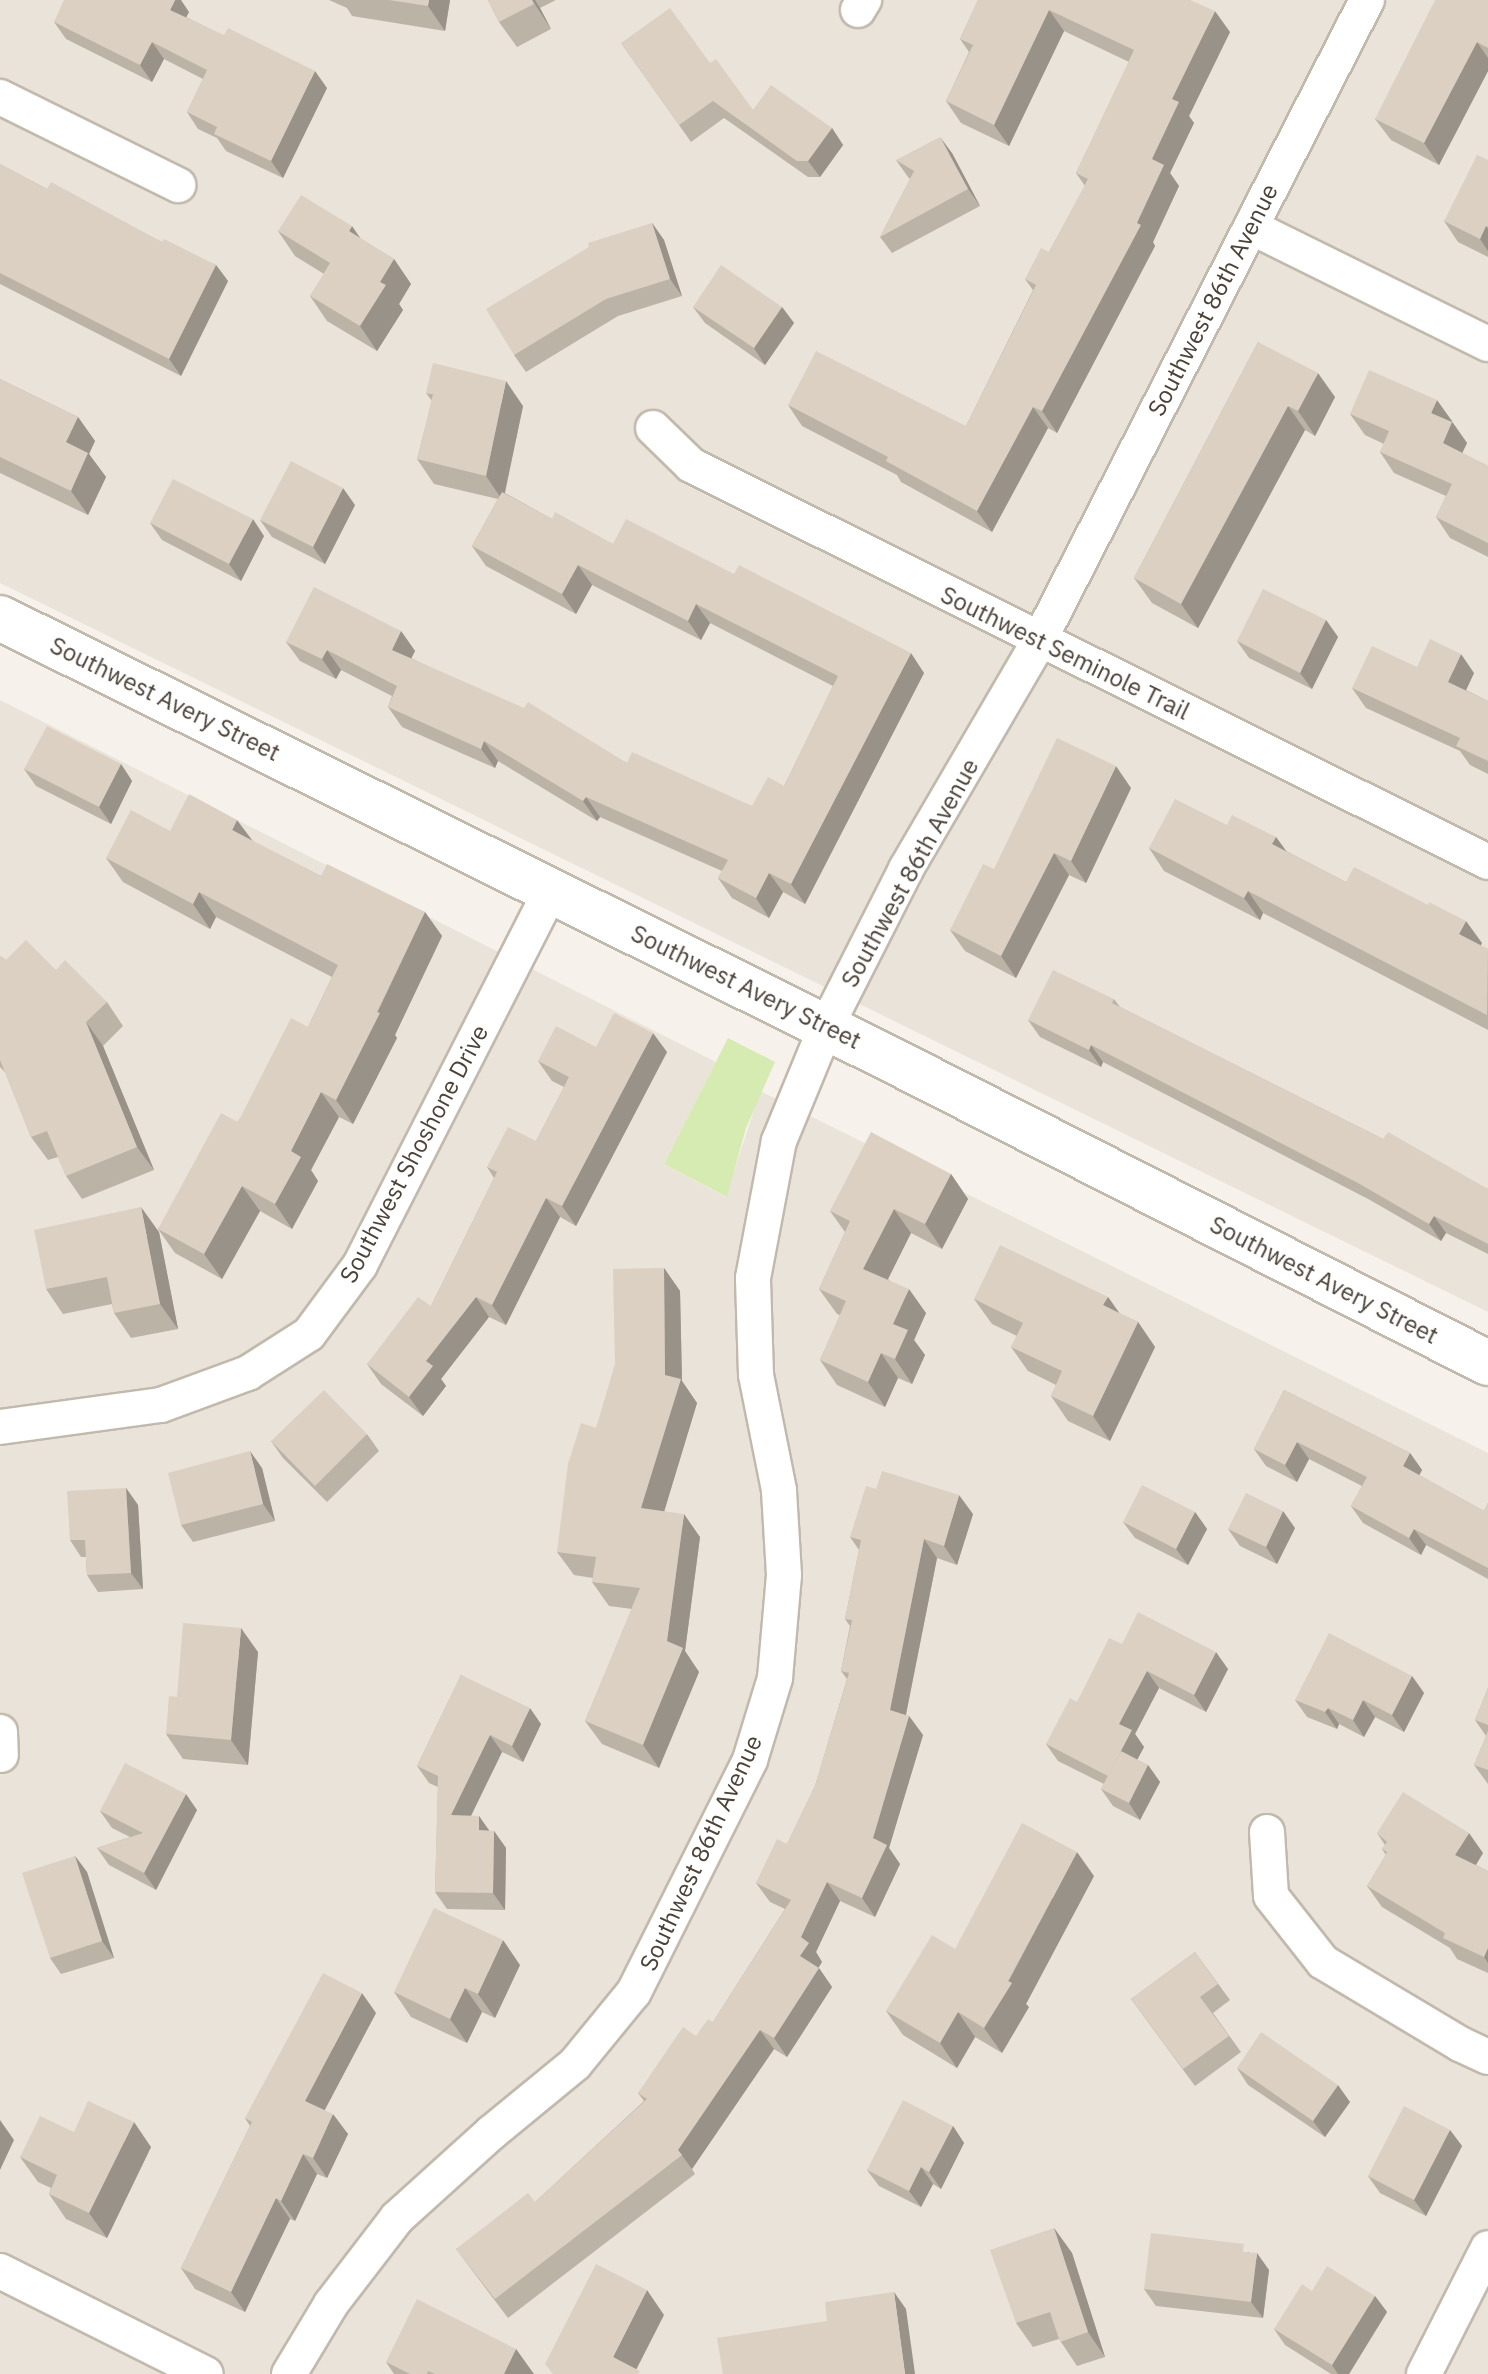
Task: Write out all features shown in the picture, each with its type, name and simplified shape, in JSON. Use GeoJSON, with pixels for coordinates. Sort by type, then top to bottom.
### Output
{"type":"FeatureCollection","features":[{"type":"Feature","properties":{"kind":"street","name":"Southwest 86th Avenue"},"geometry":{"type":"LineString","coordinates":[[289,2374],[331,2304],[397,2218],[491,2133],[575,2064],[634,1992],[750,1760],[775,1678],[784,1575],[779,1490],[756,1375],[753,1278],[779,1141],[826,1027],[906,869],[1039,641],[1366,0]]}},
{"type":"Feature","properties":{"kind":"street"},"geometry":{"type":"LineString","coordinates":[[0,97],[178,185]]}},
{"type":"Feature","properties":{"kind":"street"},"geometry":{"type":"LineString","coordinates":[[1251,227],[1488,344]]}},
{"type":"Feature","properties":{"kind":"street","name":"Southwest Seminole Trail"},"geometry":{"type":"LineString","coordinates":[[653,428],[691,465],[1488,862]]}},
{"type":"Feature","properties":{"kind":"street","name":"Southwest Avery Street"},"geometry":{"type":"LineString","coordinates":[[0,618],[826,1027],[1488,1363]]}},
{"type":"Feature","properties":{"kind":"street","name":"Southwest Shoshone Drive"},"geometry":{"type":"LineString","coordinates":[[0,1427],[161,1405],[248,1373],[309,1334],[360,1265],[551,890]]}},
{"type":"Feature","properties":{"kind":"street"},"geometry":{"type":"LineString","coordinates":[[0,1732],[1,1755]]}},
{"type":"Feature","properties":{"kind":"street"},"geometry":{"type":"LineString","coordinates":[[1267,1832],[1271,1896],[1323,1962],[1460,2044],[1488,2057]]}},
{"type":"Feature","properties":{"kind":"street"},"geometry":{"type":"LineString","coordinates":[[1424,2374],[1488,2248]]}},
{"type":"Feature","properties":{"kind":"street"},"geometry":{"type":"LineString","coordinates":[[0,2271],[206,2374]]}},
{"type":"Feature","properties":{"kind":"shaded area"},"geometry":{"type":"Polygon","coordinates":[[[0,0],[1488,0],[1488,1312],[0,583],[0,0]]]}},
{"type":"Feature","properties":{"kind":"shaded area"},"geometry":{"type":"Polygon","coordinates":[[[0,700],[716,1062],[664,1164],[726,1197],[760,1091],[1488,1453],[1488,2374],[0,2374],[0,700]]]}},
{"type":"Feature","properties":{"kind":"green space"},"geometry":{"type":"Polygon","coordinates":[[[728,1038],[775,1062],[746,1128],[727,1197],[664,1164],[728,1038]]]}},
{"type":"Feature","properties":{"kind":"building"},"geometry":{"type":"Polygon","coordinates":[[[64,0],[175,0],[170,10],[224,35],[228,28],[315,71],[271,161],[214,134],[217,127],[187,112],[207,70],[152,42],[140,65],[54,22],[64,0]]]}},
{"type":"Feature","properties":{"kind":"building"},"geometry":{"type":"Polygon","coordinates":[[[389,0],[429,0],[428,6],[389,0]]]}},
{"type":"Feature","properties":{"kind":"building"},"geometry":{"type":"Polygon","coordinates":[[[488,0],[532,0],[534,4],[499,22],[488,0]]]}},
{"type":"Feature","properties":{"kind":"building"},"geometry":{"type":"Polygon","coordinates":[[[978,0],[1190,0],[1215,11],[1172,99],[1179,102],[1152,159],[1164,165],[1137,223],[1141,225],[1042,411],[1033,407],[977,511],[886,461],[888,457],[788,405],[816,351],[966,426],[1036,285],[1025,279],[1041,248],[1049,252],[1088,179],[1076,173],[1134,50],[1049,10],[994,125],[946,101],[973,45],[960,39],[978,0]]]}},
{"type":"Feature","properties":{"kind":"building"},"geometry":{"type":"Polygon","coordinates":[[[1435,0],[1488,0],[1488,48],[1477,42],[1424,143],[1375,119],[1435,0]]]}},
{"type":"Feature","properties":{"kind":"building"},"geometry":{"type":"Polygon","coordinates":[[[670,8],[710,63],[716,59],[753,110],[771,85],[832,128],[808,161],[797,161],[713,101],[679,125],[621,43],[670,8]]]}},
{"type":"Feature","properties":{"kind":"building"},"geometry":{"type":"Polygon","coordinates":[[[940,137],[968,189],[880,237],[914,171],[896,160],[940,137]]]}},
{"type":"Feature","properties":{"kind":"building"},"geometry":{"type":"Polygon","coordinates":[[[1477,155],[1488,160],[1488,227],[1480,239],[1444,221],[1477,155]]]}},
{"type":"Feature","properties":{"kind":"building"},"geometry":{"type":"Polygon","coordinates":[[[0,164],[47,189],[51,182],[162,242],[164,239],[216,265],[169,359],[0,273],[0,164]]]}},
{"type":"Feature","properties":{"kind":"building"},"geometry":{"type":"Polygon","coordinates":[[[301,195],[352,226],[349,231],[394,259],[380,282],[386,285],[360,326],[310,296],[330,263],[278,231],[301,195]]]}},
{"type":"Feature","properties":{"kind":"building"},"geometry":{"type":"Polygon","coordinates":[[[652,223],[670,279],[606,299],[514,355],[486,309],[589,247],[588,243],[652,223]]]}},
{"type":"Feature","properties":{"kind":"building"},"geometry":{"type":"Polygon","coordinates":[[[721,265],[782,307],[754,348],[693,307],[721,265]]]}},
{"type":"Feature","properties":{"kind":"building"},"geometry":{"type":"Polygon","coordinates":[[[1258,342],[1318,373],[1298,411],[1288,406],[1181,604],[1134,578],[1258,342]]]}},
{"type":"Feature","properties":{"kind":"building"},"geometry":{"type":"Polygon","coordinates":[[[433,363],[506,381],[486,476],[417,459],[433,394],[426,393],[433,363]]]}},
{"type":"Feature","properties":{"kind":"building"},"geometry":{"type":"Polygon","coordinates":[[[1369,370],[1437,400],[1431,413],[1452,422],[1443,443],[1488,466],[1488,543],[1436,517],[1452,484],[1380,452],[1389,431],[1350,414],[1369,370]]]}},
{"type":"Feature","properties":{"kind":"building"},"geometry":{"type":"Polygon","coordinates":[[[0,379],[78,417],[66,442],[88,453],[71,491],[0,457],[0,379]]]}},
{"type":"Feature","properties":{"kind":"building"},"geometry":{"type":"Polygon","coordinates":[[[291,461],[343,488],[313,547],[260,520],[291,461]]]}},
{"type":"Feature","properties":{"kind":"building"},"geometry":{"type":"Polygon","coordinates":[[[173,479],[253,519],[229,564],[150,523],[173,479]]]}},
{"type":"Feature","properties":{"kind":"building"},"geometry":{"type":"Polygon","coordinates":[[[502,492],[552,519],[555,512],[613,544],[626,519],[734,574],[739,565],[911,653],[791,884],[769,873],[756,898],[718,878],[728,860],[586,797],[583,801],[484,741],[481,749],[388,707],[397,686],[327,650],[322,659],[286,642],[314,587],[401,631],[392,650],[524,708],[528,702],[627,763],[632,752],[752,806],[768,777],[784,786],[838,676],[696,604],[688,621],[578,565],[562,594],[472,546],[502,492]]]}},
{"type":"Feature","properties":{"kind":"building"},"geometry":{"type":"Polygon","coordinates":[[[1263,589],[1326,620],[1300,673],[1237,641],[1263,589]]]}},
{"type":"Feature","properties":{"kind":"building"},"geometry":{"type":"Polygon","coordinates":[[[1430,639],[1461,654],[1448,682],[1488,701],[1488,761],[1456,746],[1460,738],[1352,688],[1372,646],[1417,667],[1430,639]]]}},
{"type":"Feature","properties":{"kind":"building"},"geometry":{"type":"Polygon","coordinates":[[[47,726],[121,764],[99,807],[24,769],[47,726]]]}},
{"type":"Feature","properties":{"kind":"building"},"geometry":{"type":"Polygon","coordinates":[[[1057,738],[1116,766],[1071,861],[1054,853],[1001,956],[950,930],[983,864],[994,869],[1057,738]]]}},
{"type":"Feature","properties":{"kind":"building"},"geometry":{"type":"Polygon","coordinates":[[[189,794],[237,820],[232,830],[321,876],[327,864],[425,912],[377,1012],[380,1013],[336,1100],[321,1092],[291,1151],[301,1157],[275,1204],[242,1186],[204,1254],[158,1229],[221,1113],[238,1122],[291,1018],[308,1027],[338,965],[199,892],[193,904],[106,858],[131,810],[170,831],[189,794]]]}},
{"type":"Feature","properties":{"kind":"building"},"geometry":{"type":"Polygon","coordinates":[[[1175,799],[1227,825],[1232,815],[1276,837],[1272,844],[1346,882],[1354,867],[1466,921],[1459,934],[1488,949],[1487,1015],[1248,891],[1244,898],[1149,848],[1175,799]]]}},
{"type":"Feature","properties":{"kind":"building"},"geometry":{"type":"Polygon","coordinates":[[[26,940],[56,970],[65,960],[107,1002],[86,1022],[137,1147],[66,1176],[47,1131],[31,1137],[0,1060],[0,956],[6,960],[26,940]]]}},
{"type":"Feature","properties":{"kind":"building"},"geometry":{"type":"Polygon","coordinates":[[[1053,970],[1114,999],[1112,1003],[1383,1139],[1388,1132],[1488,1189],[1488,1244],[1434,1216],[1429,1224],[1358,1183],[1091,1045],[1089,1050],[1028,1020],[1053,970]]]}},
{"type":"Feature","properties":{"kind":"building"},"geometry":{"type":"Polygon","coordinates":[[[614,1013],[653,1033],[562,1206],[546,1198],[492,1305],[476,1297],[426,1361],[433,1366],[409,1397],[367,1364],[418,1297],[431,1306],[497,1172],[487,1167],[508,1127],[536,1141],[569,1077],[538,1061],[556,1026],[596,1047],[614,1013]]]}},
{"type":"Feature","properties":{"kind":"building"},"geometry":{"type":"Polygon","coordinates":[[[871,1132],[951,1174],[925,1224],[894,1209],[863,1269],[909,1289],[893,1324],[908,1330],[895,1359],[881,1353],[868,1382],[820,1360],[846,1301],[819,1289],[850,1221],[830,1211],[871,1132]]]}},
{"type":"Feature","properties":{"kind":"building"},"geometry":{"type":"Polygon","coordinates":[[[141,1207],[160,1304],[114,1313],[107,1277],[46,1289],[34,1230],[141,1207]]]}},
{"type":"Feature","properties":{"kind":"building"},"geometry":{"type":"Polygon","coordinates":[[[1000,1245],[1108,1297],[1103,1305],[1138,1322],[1093,1416],[1051,1396],[1062,1371],[1011,1347],[1023,1323],[974,1299],[1000,1245]]]}},
{"type":"Feature","properties":{"kind":"building"},"geometry":{"type":"Polygon","coordinates":[[[664,1268],[665,1375],[681,1379],[641,1508],[684,1514],[667,1641],[683,1648],[643,1745],[585,1721],[640,1588],[592,1582],[596,1557],[557,1552],[568,1464],[581,1423],[596,1428],[615,1364],[613,1269],[664,1268]]]}},
{"type":"Feature","properties":{"kind":"building"},"geometry":{"type":"Polygon","coordinates":[[[324,1390],[367,1434],[315,1486],[271,1441],[324,1390]]]}},
{"type":"Feature","properties":{"kind":"building"},"geometry":{"type":"Polygon","coordinates":[[[1284,1390],[1410,1453],[1403,1466],[1484,1511],[1488,1503],[1488,1568],[1414,1529],[1409,1538],[1351,1506],[1367,1477],[1297,1442],[1285,1465],[1254,1449],[1284,1390]]]}},
{"type":"Feature","properties":{"kind":"building"},"geometry":{"type":"Polygon","coordinates":[[[250,1451],[263,1504],[181,1525],[168,1473],[250,1451]]]}},
{"type":"Feature","properties":{"kind":"building"},"geometry":{"type":"Polygon","coordinates":[[[882,1471],[959,1495],[944,1546],[924,1539],[890,1710],[909,1716],[873,1838],[887,1845],[862,1898],[827,1882],[801,1937],[809,1943],[800,1956],[819,1968],[774,2038],[760,2030],[678,2150],[682,2155],[495,2299],[456,2249],[528,2193],[535,2202],[647,2099],[638,2093],[683,2027],[696,2036],[708,2019],[713,2022],[791,1900],[756,1883],[777,1839],[787,1844],[815,1786],[849,1673],[841,1671],[852,1620],[845,1619],[861,1540],[850,1537],[866,1486],[876,1489],[882,1471]]]}},
{"type":"Feature","properties":{"kind":"building"},"geometry":{"type":"Polygon","coordinates":[[[1142,1485],[1195,1512],[1176,1549],[1123,1522],[1142,1485]]]}},
{"type":"Feature","properties":{"kind":"building"},"geometry":{"type":"Polygon","coordinates":[[[126,1488],[131,1573],[87,1575],[85,1540],[70,1540],[67,1491],[126,1488]]]}},
{"type":"Feature","properties":{"kind":"building"},"geometry":{"type":"Polygon","coordinates":[[[1246,1493],[1283,1511],[1266,1547],[1228,1529],[1246,1493]]]}},
{"type":"Feature","properties":{"kind":"building"},"geometry":{"type":"Polygon","coordinates":[[[1138,1612],[1216,1652],[1194,1695],[1147,1671],[1119,1724],[1132,1730],[1108,1776],[1046,1744],[1070,1698],[1077,1702],[1109,1638],[1122,1644],[1138,1612]]]}},
{"type":"Feature","properties":{"kind":"building"},"geometry":{"type":"Polygon","coordinates":[[[183,1623],[241,1628],[231,1740],[166,1734],[169,1696],[177,1697],[183,1623]]]}},
{"type":"Feature","properties":{"kind":"building"},"geometry":{"type":"Polygon","coordinates":[[[1329,1633],[1412,1676],[1392,1715],[1363,1700],[1353,1720],[1328,1708],[1325,1712],[1295,1700],[1329,1633]]]}},
{"type":"Feature","properties":{"kind":"building"},"geometry":{"type":"Polygon","coordinates":[[[461,1675],[530,1708],[512,1746],[490,1735],[451,1815],[479,1816],[479,1830],[494,1831],[493,1893],[435,1892],[438,1776],[417,1766],[461,1675]]]}},
{"type":"Feature","properties":{"kind":"building"},"geometry":{"type":"Polygon","coordinates":[[[1488,1688],[1488,1725],[1475,1720],[1488,1688]]]}},
{"type":"Feature","properties":{"kind":"building"},"geometry":{"type":"Polygon","coordinates":[[[1488,1731],[1488,1770],[1474,1765],[1488,1731]]]}},
{"type":"Feature","properties":{"kind":"building"},"geometry":{"type":"Polygon","coordinates":[[[1121,1751],[1148,1765],[1129,1803],[1101,1789],[1121,1751]]]}},
{"type":"Feature","properties":{"kind":"building"},"geometry":{"type":"Polygon","coordinates":[[[125,1763],[186,1794],[144,1873],[97,1848],[143,1833],[100,1811],[125,1763]]]}},
{"type":"Feature","properties":{"kind":"building"},"geometry":{"type":"Polygon","coordinates":[[[1403,1792],[1469,1833],[1455,1855],[1488,1871],[1488,1948],[1484,1957],[1443,1938],[1445,1933],[1367,1886],[1387,1852],[1382,1849],[1387,1842],[1377,1833],[1403,1792]]]}},
{"type":"Feature","properties":{"kind":"building"},"geometry":{"type":"Polygon","coordinates":[[[1022,1823],[1077,1852],[1008,1981],[1012,1983],[984,2028],[958,2012],[940,2043],[886,2011],[932,1935],[955,1949],[1022,1823]]]}},
{"type":"Feature","properties":{"kind":"building"},"geometry":{"type":"Polygon","coordinates":[[[75,1856],[102,1941],[50,1958],[22,1873],[75,1856]]]}},
{"type":"Feature","properties":{"kind":"building"},"geometry":{"type":"Polygon","coordinates":[[[434,1908],[503,1940],[478,1994],[465,1988],[450,2019],[394,1992],[434,1908]]]}},
{"type":"Feature","properties":{"kind":"building"},"geometry":{"type":"Polygon","coordinates":[[[1195,1952],[1218,1984],[1200,1997],[1229,2036],[1183,2069],[1131,1999],[1195,1952]]]}},
{"type":"Feature","properties":{"kind":"building"},"geometry":{"type":"Polygon","coordinates":[[[323,1973],[362,1993],[305,2101],[333,2114],[313,2158],[303,2154],[281,2201],[276,2198],[231,2292],[181,2268],[252,2122],[245,2118],[323,1973]]]}},
{"type":"Feature","properties":{"kind":"building"},"geometry":{"type":"Polygon","coordinates":[[[1261,2032],[1338,2085],[1313,2121],[1237,2068],[1261,2032]]]}},
{"type":"Feature","properties":{"kind":"building"},"geometry":{"type":"Polygon","coordinates":[[[903,2100],[953,2126],[929,2172],[921,2167],[909,2191],[867,2170],[903,2100]]]}},
{"type":"Feature","properties":{"kind":"building"},"geometry":{"type":"Polygon","coordinates":[[[88,2101],[134,2122],[89,2213],[49,2194],[57,2175],[20,2157],[40,2116],[74,2132],[88,2101]]]}},
{"type":"Feature","properties":{"kind":"building"},"geometry":{"type":"Polygon","coordinates":[[[1404,2106],[1450,2130],[1414,2200],[1368,2176],[1404,2106]]]}},
{"type":"Feature","properties":{"kind":"building"},"geometry":{"type":"Polygon","coordinates":[[[1054,2228],[1088,2332],[1060,2342],[1050,2312],[1016,2323],[990,2250],[1054,2228]]]}},
{"type":"Feature","properties":{"kind":"building"},"geometry":{"type":"Polygon","coordinates":[[[1151,2233],[1244,2244],[1243,2252],[1257,2253],[1251,2302],[1144,2289],[1151,2233]]]}},
{"type":"Feature","properties":{"kind":"building"},"geometry":{"type":"Polygon","coordinates":[[[596,2264],[647,2290],[613,2357],[640,2371],[638,2374],[553,2374],[545,2364],[596,2264]]]}},
{"type":"Feature","properties":{"kind":"building"},"geometry":{"type":"Polygon","coordinates":[[[1327,2266],[1375,2296],[1332,2365],[1274,2329],[1302,2284],[1312,2291],[1327,2266]]]}},
{"type":"Feature","properties":{"kind":"building"},"geometry":{"type":"Polygon","coordinates":[[[894,2292],[905,2374],[723,2374],[717,2338],[827,2321],[825,2302],[894,2292]]]}},
{"type":"Feature","properties":{"kind":"building"},"geometry":{"type":"Polygon","coordinates":[[[417,2299],[516,2349],[504,2374],[435,2374],[428,2371],[427,2374],[410,2374],[386,2362],[417,2299]]]}}]}
